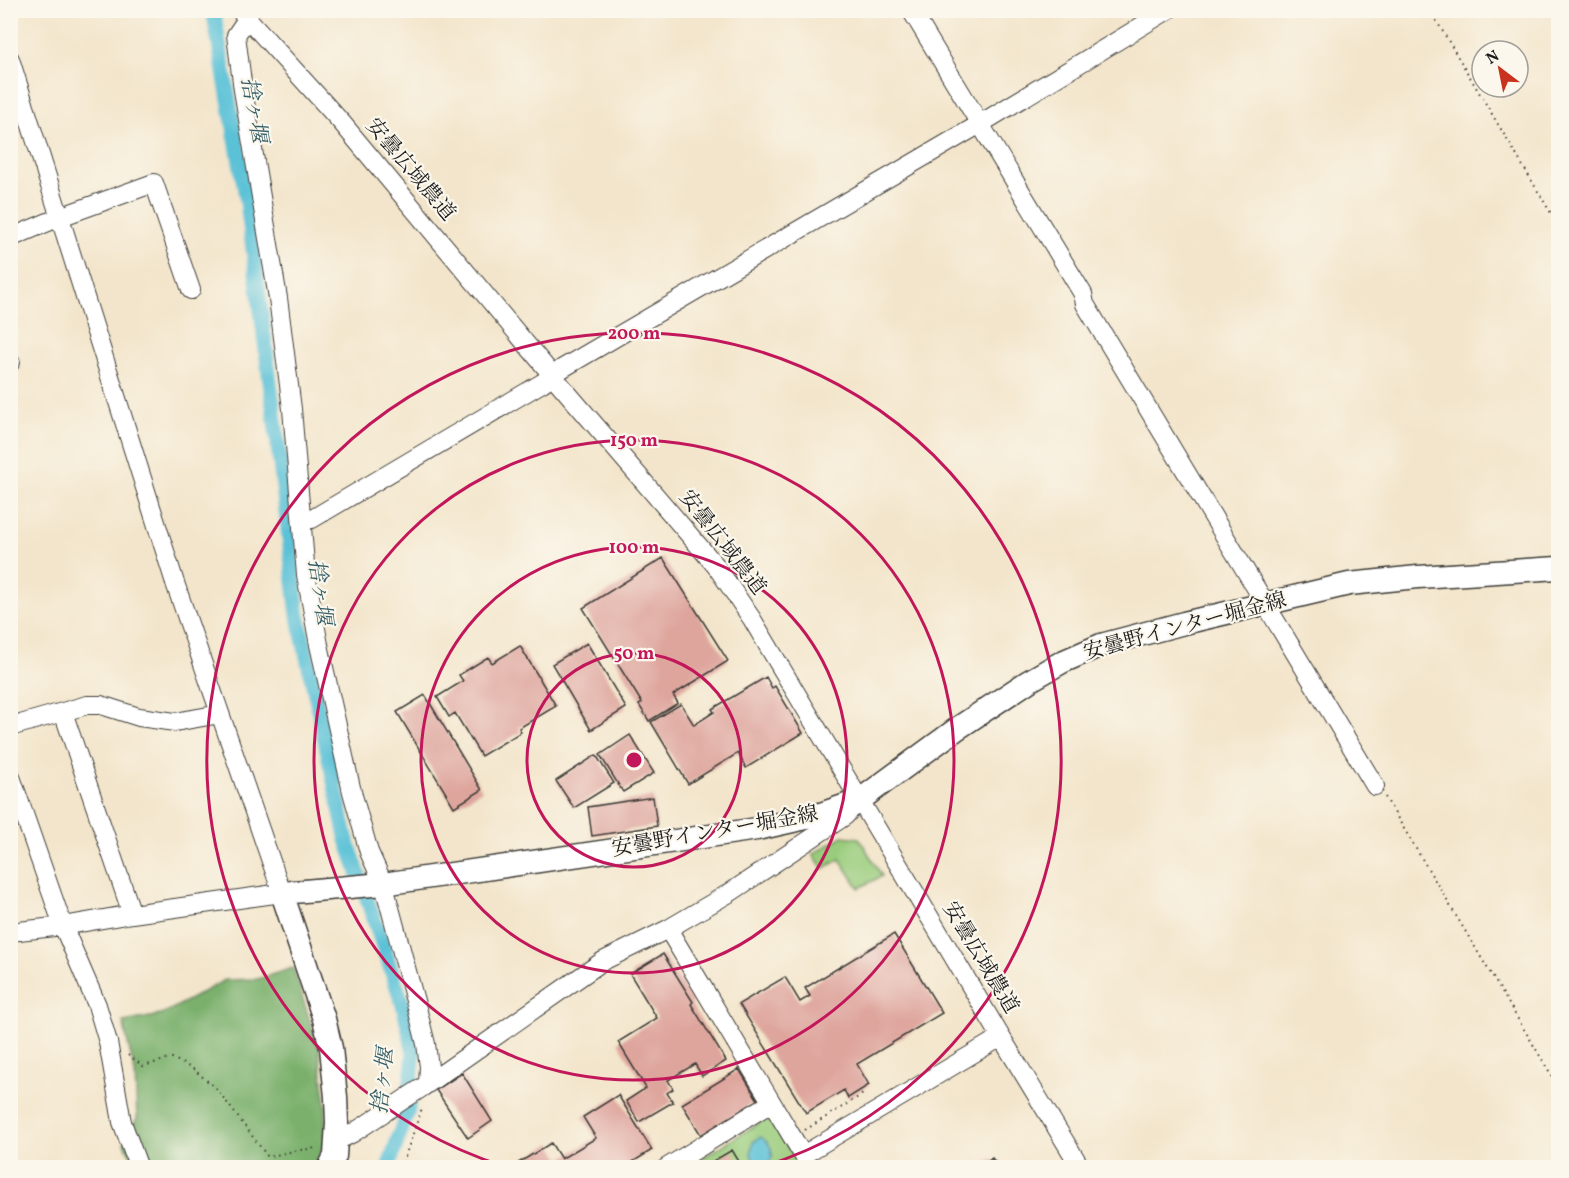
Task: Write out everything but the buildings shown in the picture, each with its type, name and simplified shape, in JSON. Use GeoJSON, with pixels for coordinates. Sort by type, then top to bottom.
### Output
{"type":"FeatureCollection","features":[{"type":"Feature","properties":{"kind":"main road","name":"安曇野インター堀金線"},"geometry":{"type":"LineString","coordinates":[[282,893],[380,884],[757,829],[815,816],[860,800],[958,728],[1029,681],[1062,662],[1101,645],[1349,584],[1558,568]]}},
{"type":"Feature","properties":{"kind":"main road"},"geometry":{"type":"LineString","coordinates":[[282,893],[324,1019],[331,1048],[336,1097],[327,1144],[335,1156],[329,1167]]}},
{"type":"Feature","properties":{"kind":"street"},"geometry":{"type":"LineString","coordinates":[[911,10],[1083,294],[1085,304],[1375,786]]}},
{"type":"Feature","properties":{"kind":"street"},"geometry":{"type":"LineString","coordinates":[[302,521],[312,519],[980,124],[1168,10]]}},
{"type":"Feature","properties":{"kind":"street"},"geometry":{"type":"LineString","coordinates":[[243,15],[236,35],[278,298],[292,408],[306,574],[319,645],[352,792],[369,852],[405,960],[426,1044],[429,1067],[425,1085]]}},
{"type":"Feature","properties":{"kind":"street","name":"安曇広域農道"},"geometry":{"type":"LineString","coordinates":[[243,15],[342,123],[552,375],[716,566],[752,619],[860,800],[995,1040],[1081,1167]]}},
{"type":"Feature","properties":{"kind":"street"},"geometry":{"type":"LineString","coordinates":[[10,58],[175,583],[282,893],[10,932]]}},
{"type":"Feature","properties":{"kind":"street"},"geometry":{"type":"LineString","coordinates":[[10,238],[154,183],[191,290]]}},
{"type":"Feature","properties":{"kind":"street"},"geometry":{"type":"LineString","coordinates":[[10,728],[87,705],[101,705],[139,717],[175,722],[220,714]]}},
{"type":"Feature","properties":{"kind":"street"},"geometry":{"type":"LineString","coordinates":[[63,712],[132,914]]}},
{"type":"Feature","properties":{"kind":"street"},"geometry":{"type":"LineString","coordinates":[[10,774],[63,926],[97,1005],[108,1042],[122,1122],[140,1167]]}},
{"type":"Feature","properties":{"kind":"street"},"geometry":{"type":"LineString","coordinates":[[327,1144],[353,1133],[603,961],[668,929],[731,892],[845,816],[860,800]]}},
{"type":"Feature","properties":{"kind":"street"},"geometry":{"type":"LineString","coordinates":[[668,929],[803,1155],[995,1040]]}},
{"type":"Feature","properties":{"kind":"street"},"geometry":{"type":"LineString","coordinates":[[666,1167],[771,1103]]}},
{"type":"Feature","properties":{"kind":"path"},"geometry":{"type":"LineString","coordinates":[[1430,10],[1558,225]]}},
{"type":"Feature","properties":{"kind":"path"},"geometry":{"type":"LineString","coordinates":[[1375,786],[1389,801],[1558,1086]]}},
{"type":"Feature","properties":{"kind":"path"},"geometry":{"type":"LineString","coordinates":[[108,1042],[143,1066],[172,1058],[193,1069],[216,1088],[268,1156],[327,1144]]}},
{"type":"Feature","properties":{"kind":"path"},"geometry":{"type":"LineString","coordinates":[[792,1137],[863,1094]]}},
{"type":"Feature","properties":{"kind":"path"},"geometry":{"type":"LineString","coordinates":[[401,1167],[422,1109]]}},
{"type":"Feature","properties":{"kind":"green space"},"geometry":{"type":"Polygon","coordinates":[[[843,836],[859,838],[882,876],[859,888],[840,859],[823,869],[813,854],[843,836]]]}},
{"type":"Feature","properties":{"kind":"green space"},"geometry":{"type":"Polygon","coordinates":[[[293,968],[319,1049],[326,1106],[325,1142],[315,1167],[137,1167],[124,1143],[137,1118],[135,1073],[123,1022],[161,1015],[225,980],[258,979],[293,968]]]}},
{"type":"Feature","properties":{"kind":"green space"},"geometry":{"type":"Polygon","coordinates":[[[767,1118],[771,1120],[791,1152],[796,1153],[805,1167],[686,1168],[767,1118]]]}},
{"type":"Feature","properties":{"kind":"water"},"geometry":{"type":"Polygon","coordinates":[[[761,1137],[772,1151],[771,1158],[765,1166],[756,1162],[751,1155],[753,1142],[761,1137]]]}},
{"type":"Feature","properties":{"kind":"waterway","name":"捨ヶ堰"},"geometry":{"type":"LineString","coordinates":[[213,10],[247,202],[298,616],[346,837],[403,1005],[414,1052],[408,1110],[388,1168]]}}]}
